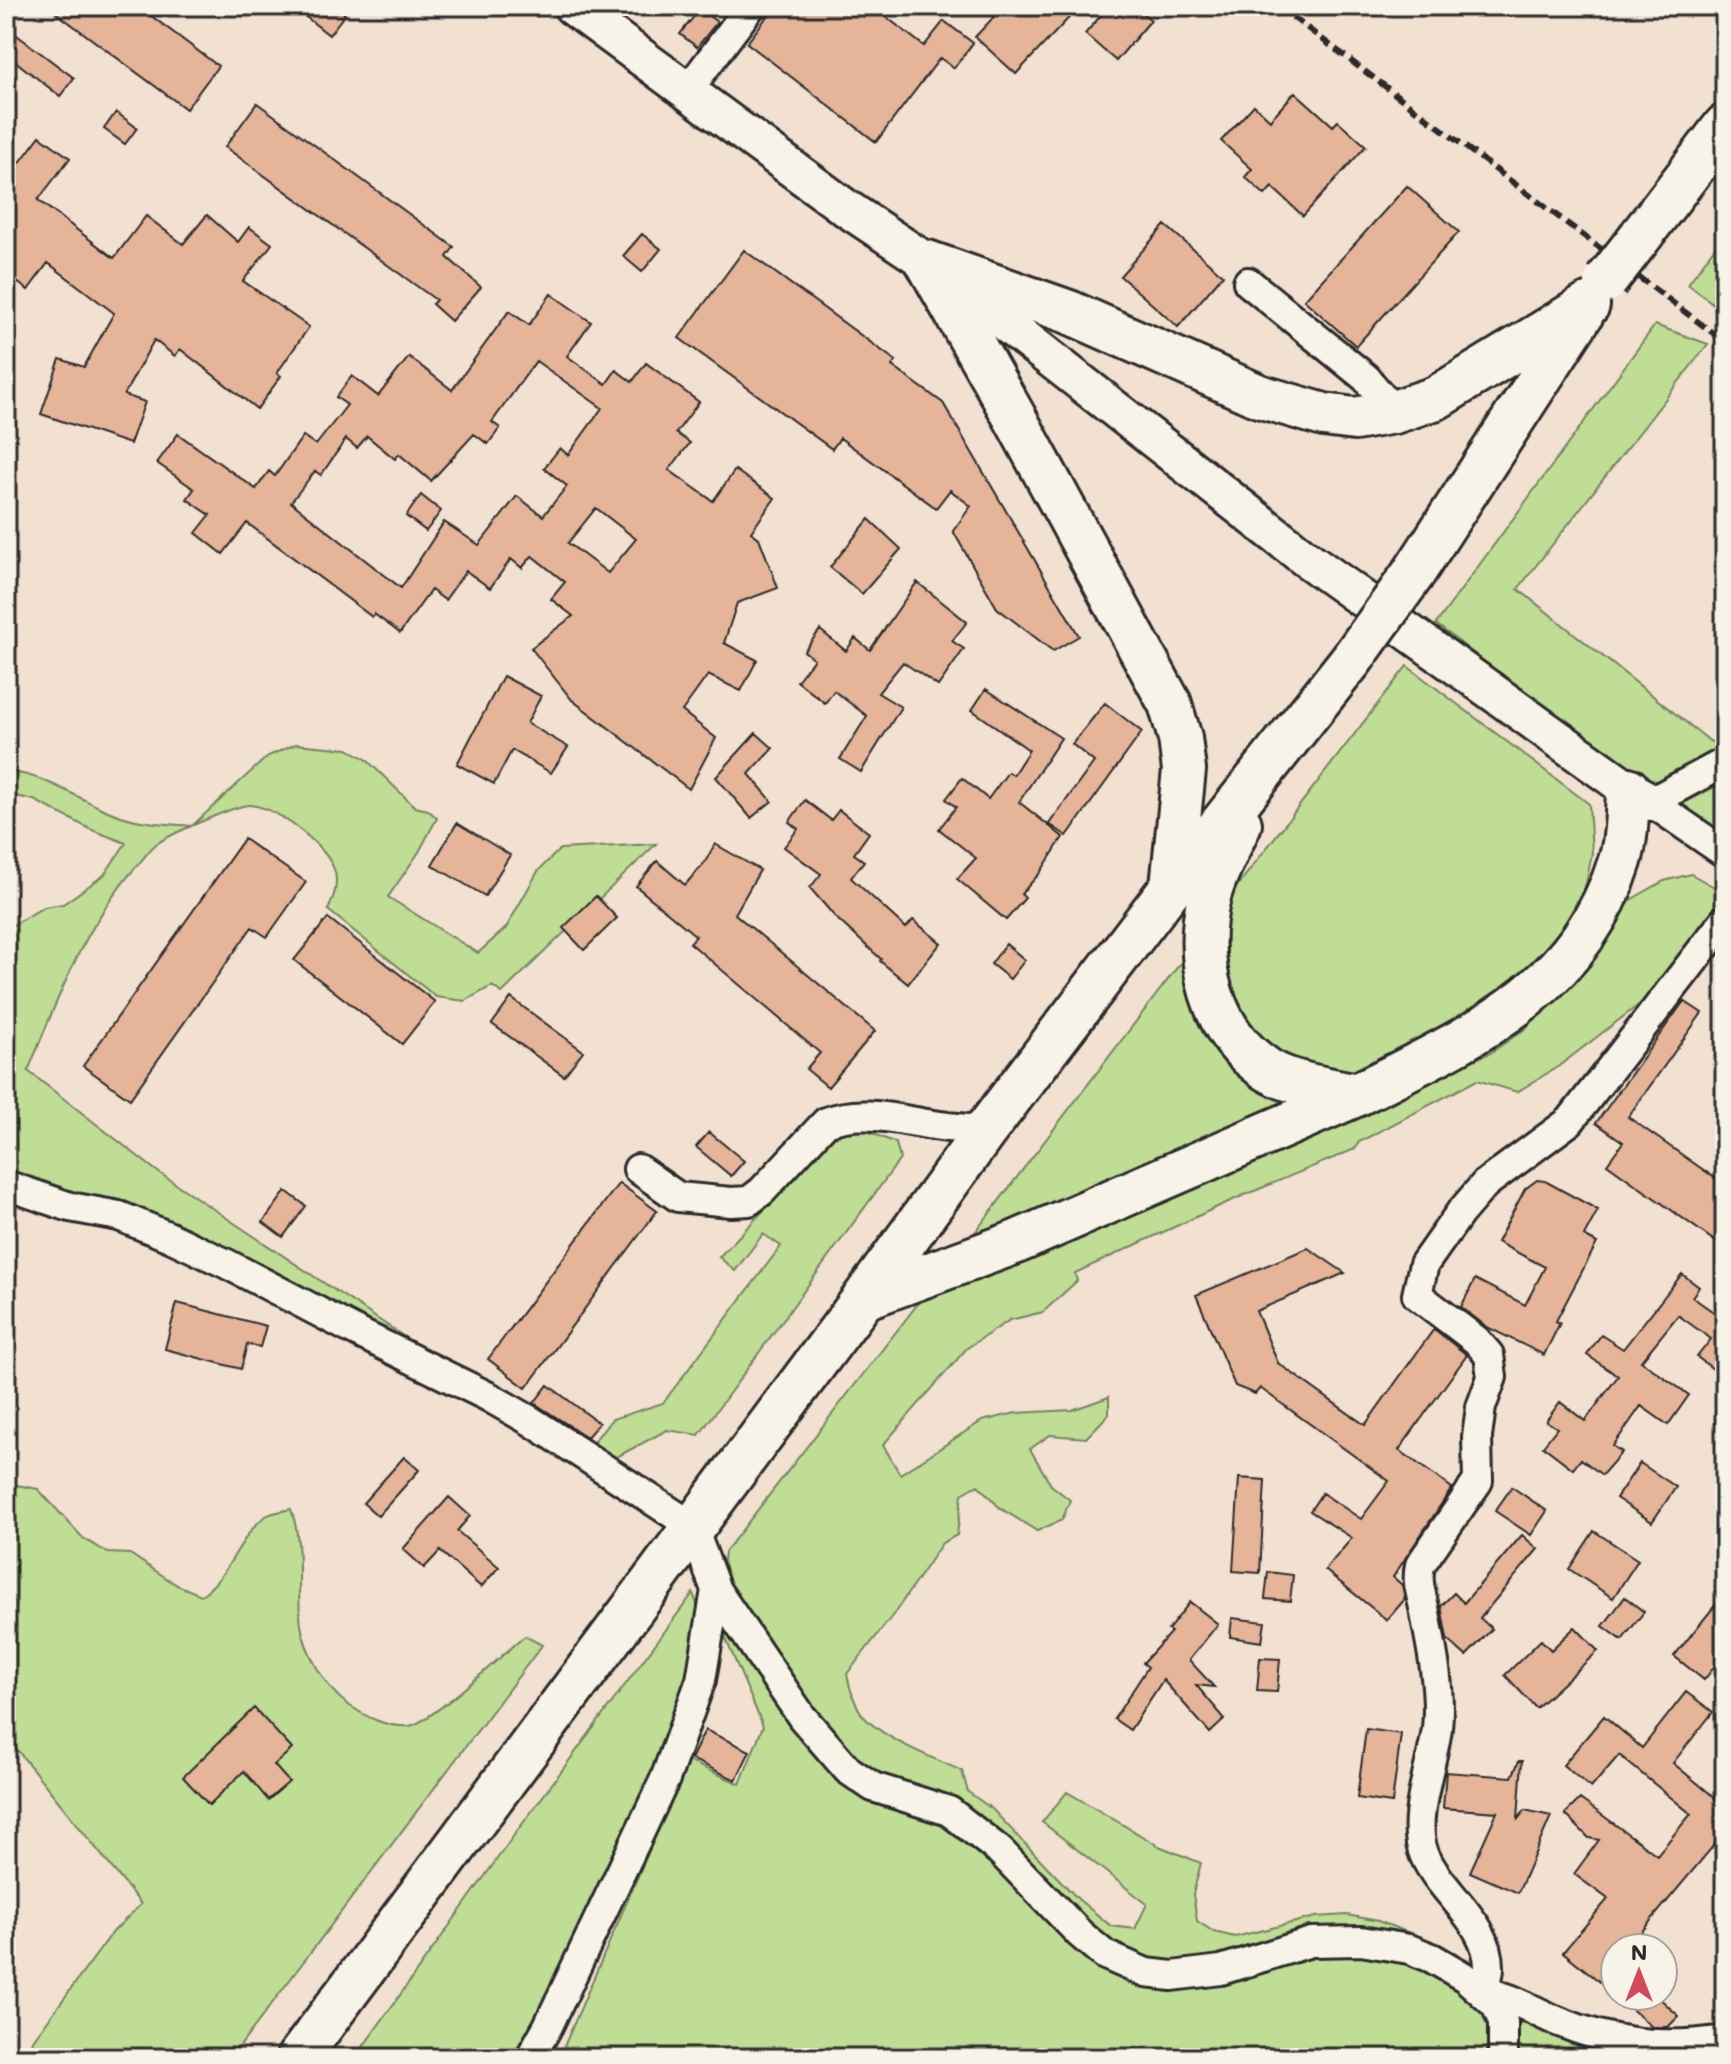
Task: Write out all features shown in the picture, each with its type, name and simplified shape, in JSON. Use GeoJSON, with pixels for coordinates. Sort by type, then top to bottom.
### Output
{"type":"FeatureCollection","features":[{"type":"Feature","properties":{"kind":"highway"},"geometry":{"type":"LineString","coordinates":[[298,2058],[986,1130],[1172,886],[1352,659],[1413,574],[1597,293],[1725,126]]}},
{"type":"Feature","properties":{"kind":"highway"},"geometry":{"type":"LineString","coordinates":[[927,262],[1069,312],[1259,396],[1324,415],[1355,419],[1394,412],[1436,398],[1597,293]]}},
{"type":"Feature","properties":{"kind":"highway"},"geometry":{"type":"LineString","coordinates":[[927,262],[1170,704],[1180,738],[1184,770],[1172,886]]}},
{"type":"Feature","properties":{"kind":"highway"},"geometry":{"type":"LineString","coordinates":[[1264,771],[1210,894],[1202,939],[1210,993],[1220,1016],[1235,1038],[1269,1071],[1356,1095]]}},
{"type":"Feature","properties":{"kind":"highway"},"geometry":{"type":"LineString","coordinates":[[864,1298],[1014,1243],[1356,1095],[1466,1039],[1520,1004],[1558,970],[1589,928],[1617,871],[1627,824],[1640,795]]}},
{"type":"Feature","properties":{"kind":"main road"},"geometry":{"type":"LineString","coordinates":[[572,6],[843,206],[927,262],[1304,557],[1640,795]]}},
{"type":"Feature","properties":{"kind":"street"},"geometry":{"type":"LineString","coordinates":[[687,91],[751,6]]}},
{"type":"Feature","properties":{"kind":"street"},"geometry":{"type":"LineString","coordinates":[[1248,282],[1366,378],[1394,412]]}},
{"type":"Feature","properties":{"kind":"street"},"geometry":{"type":"LineString","coordinates":[[1640,795],[1725,762]]}},
{"type":"Feature","properties":{"kind":"street"},"geometry":{"type":"LineString","coordinates":[[1640,795],[1725,853]]}},
{"type":"Feature","properties":{"kind":"street"},"geometry":{"type":"LineString","coordinates":[[1483,1992],[1489,1970],[1487,1951],[1472,1922],[1447,1891],[1423,1853],[1420,1828],[1437,1727],[1425,1609],[1417,1581],[1420,1565],[1478,1481],[1477,1437],[1481,1407],[1492,1377],[1489,1355],[1476,1340],[1417,1295],[1420,1277],[1431,1253],[1485,1184],[1570,1121],[1725,920]]}},
{"type":"Feature","properties":{"kind":"street"},"geometry":{"type":"LineString","coordinates":[[638,1169],[678,1197],[749,1201],[826,1122],[839,1117],[870,1114],[937,1126],[986,1130]]}},
{"type":"Feature","properties":{"kind":"street"},"geometry":{"type":"LineString","coordinates":[[6,1185],[70,1207],[119,1216],[227,1264],[489,1397],[692,1526],[716,1590],[802,1717],[848,1770],[873,1787],[949,1811],[1000,1851],[1080,1934],[1105,1955],[1146,1973],[1172,1976],[1221,1970],[1311,1942],[1361,1941],[1409,1949],[1432,1958],[1483,1992],[1496,2005],[1503,2022],[1503,2058]]}},
{"type":"Feature","properties":{"kind":"street"},"geometry":{"type":"LineString","coordinates":[[530,2058],[665,1779],[701,1680],[716,1590]]}},
{"type":"Feature","properties":{"kind":"street"},"geometry":{"type":"LineString","coordinates":[[1483,1992],[1505,1995],[1554,2020],[1604,2039],[1672,2047],[1725,2040]]}},
{"type":"Feature","properties":{"kind":"green space"},"geometry":{"type":"Polygon","coordinates":[[[1725,233],[1725,313],[1688,284],[1725,233]]]}},
{"type":"Feature","properties":{"kind":"green space"},"geometry":{"type":"Polygon","coordinates":[[[1655,325],[1708,344],[1518,589],[1711,742],[1725,735],[1725,753],[1657,789],[1631,775],[1436,624],[1655,325]]]}},
{"type":"Feature","properties":{"kind":"green space"},"geometry":{"type":"Polygon","coordinates":[[[1407,666],[1589,804],[1592,853],[1586,884],[1558,937],[1513,996],[1361,1076],[1308,1075],[1259,1043],[1224,991],[1218,911],[1407,666]]]}},
{"type":"Feature","properties":{"kind":"green space"},"geometry":{"type":"Polygon","coordinates":[[[296,744],[348,749],[366,759],[415,807],[428,810],[437,818],[419,852],[388,897],[478,953],[506,928],[538,871],[560,849],[656,844],[502,993],[492,986],[465,1001],[436,997],[328,910],[335,890],[334,869],[329,859],[298,828],[273,812],[250,805],[192,826],[268,756],[296,744]]]}},
{"type":"Feature","properties":{"kind":"green space"},"geometry":{"type":"Polygon","coordinates":[[[6,771],[42,780],[119,815],[192,826],[152,847],[117,891],[73,965],[28,1071],[158,1172],[436,1358],[81,1197],[6,1173],[6,929],[44,907],[63,904],[104,875],[126,843],[92,830],[34,800],[6,794],[6,771]]]}},
{"type":"Feature","properties":{"kind":"green space"},"geometry":{"type":"Polygon","coordinates":[[[1725,781],[1725,800],[1717,805],[1725,811],[1725,837],[1681,805],[1725,781]]]}},
{"type":"Feature","properties":{"kind":"green space"},"geometry":{"type":"Polygon","coordinates":[[[1691,874],[1725,893],[1725,899],[1645,1000],[1559,1066],[1517,1092],[1477,1080],[1359,1142],[1355,1149],[1228,1202],[1075,1273],[1077,1281],[1043,1312],[1010,1320],[967,1348],[883,1445],[900,1474],[982,1421],[1016,1413],[1072,1410],[1109,1397],[1109,1414],[1086,1438],[1050,1435],[1030,1449],[1051,1485],[1070,1500],[1062,1520],[1037,1531],[1000,1508],[978,1485],[962,1494],[957,1535],[942,1543],[896,1611],[847,1674],[859,1710],[867,1720],[900,1743],[962,1771],[968,1792],[992,1809],[1078,1899],[1111,1926],[1135,1929],[1147,1904],[1042,1822],[1067,1792],[1159,1846],[1201,1863],[1193,1894],[1197,1921],[1214,1932],[1235,1937],[1316,1917],[1347,1915],[1378,1921],[1439,1944],[1485,1969],[1481,1980],[1349,1929],[1321,1929],[1292,1934],[1207,1958],[1179,1962],[1151,1961],[1123,1953],[1098,1934],[973,1810],[952,1800],[875,1776],[827,1734],[726,1581],[723,1566],[725,1552],[927,1292],[1490,1053],[1525,1029],[1552,999],[1625,903],[1664,881],[1691,874]]]}},
{"type":"Feature","properties":{"kind":"green space"},"geometry":{"type":"Polygon","coordinates":[[[1192,948],[1285,1092],[1284,1117],[957,1256],[1192,948]]]}},
{"type":"Feature","properties":{"kind":"green space"},"geometry":{"type":"Polygon","coordinates":[[[862,1129],[896,1143],[900,1159],[699,1435],[667,1430],[609,1461],[589,1447],[612,1419],[663,1403],[781,1246],[763,1234],[735,1271],[719,1257],[834,1137],[862,1129]]]}},
{"type":"Feature","properties":{"kind":"green space"},"geometry":{"type":"Polygon","coordinates":[[[6,1483],[38,1489],[83,1538],[108,1553],[130,1554],[177,1585],[201,1595],[219,1578],[256,1524],[266,1516],[291,1509],[299,1552],[301,1625],[312,1657],[339,1697],[361,1713],[384,1723],[409,1726],[419,1723],[449,1702],[525,1636],[542,1645],[231,2058],[25,2058],[34,2039],[113,1932],[141,1904],[10,1741],[6,1744],[6,1483]]]}},
{"type":"Feature","properties":{"kind":"green space"},"geometry":{"type":"Polygon","coordinates":[[[693,1593],[697,1604],[698,1633],[690,1679],[626,1832],[528,2031],[510,2058],[355,2058],[512,1838],[693,1593]]]}},
{"type":"Feature","properties":{"kind":"green space"},"geometry":{"type":"Polygon","coordinates":[[[724,1622],[812,1742],[946,1817],[1107,1967],[1292,1953],[1393,1953],[1448,1979],[1485,2011],[1491,2026],[1490,2058],[559,2058],[688,1761],[740,1784],[763,1726],[720,1625],[724,1622]]]}},
{"type":"Feature","properties":{"kind":"green space"},"geometry":{"type":"Polygon","coordinates":[[[1523,2022],[1540,2023],[1596,2041],[1600,2058],[1510,2058],[1516,2027],[1523,2022]]]}},
{"type":"Feature","properties":{"kind":"building"},"geometry":{"type":"Polygon","coordinates":[[[47,6],[138,6],[218,66],[186,109],[47,6]]]}},
{"type":"Feature","properties":{"kind":"building"},"geometry":{"type":"Polygon","coordinates":[[[292,6],[335,6],[345,14],[329,35],[292,6]]]}},
{"type":"Feature","properties":{"kind":"building"},"geometry":{"type":"Polygon","coordinates":[[[775,6],[872,6],[924,46],[944,21],[973,43],[954,68],[940,58],[876,142],[747,43],[775,6]]]}},
{"type":"Feature","properties":{"kind":"building"},"geometry":{"type":"Polygon","coordinates":[[[1004,6],[1080,6],[1016,74],[975,37],[1004,6]]]}},
{"type":"Feature","properties":{"kind":"building"},"geometry":{"type":"Polygon","coordinates":[[[1109,6],[1134,6],[1151,20],[1116,61],[1085,34],[1109,6]]]}},
{"type":"Feature","properties":{"kind":"building"},"geometry":{"type":"Polygon","coordinates":[[[700,9],[717,22],[697,47],[680,34],[700,9]]]}},
{"type":"Feature","properties":{"kind":"building"},"geometry":{"type":"Polygon","coordinates":[[[6,27],[74,78],[60,96],[6,54],[6,27]]]}},
{"type":"Feature","properties":{"kind":"building"},"geometry":{"type":"Polygon","coordinates":[[[1295,92],[1333,126],[1338,121],[1366,146],[1303,216],[1272,187],[1265,195],[1245,177],[1252,169],[1221,141],[1254,105],[1270,120],[1295,92]]]}},
{"type":"Feature","properties":{"kind":"building"},"geometry":{"type":"Polygon","coordinates":[[[257,103],[454,247],[447,257],[481,287],[451,321],[432,304],[436,300],[225,147],[257,103]]]}},
{"type":"Feature","properties":{"kind":"building"},"geometry":{"type":"Polygon","coordinates":[[[116,112],[137,128],[125,144],[104,129],[116,112]]]}},
{"type":"Feature","properties":{"kind":"building"},"geometry":{"type":"Polygon","coordinates":[[[40,136],[70,158],[38,200],[114,258],[146,216],[183,244],[207,215],[238,242],[249,227],[272,244],[243,281],[309,327],[277,373],[281,376],[257,409],[180,349],[175,356],[154,340],[124,395],[145,402],[130,444],[41,414],[60,359],[84,367],[114,313],[48,263],[28,290],[6,274],[6,251],[15,239],[6,232],[6,181],[40,136]]]}},
{"type":"Feature","properties":{"kind":"building"},"geometry":{"type":"Polygon","coordinates":[[[1407,186],[1459,232],[1356,346],[1304,300],[1407,186]]]}},
{"type":"Feature","properties":{"kind":"building"},"geometry":{"type":"Polygon","coordinates":[[[1165,225],[1223,275],[1178,327],[1120,276],[1165,225]]]}},
{"type":"Feature","properties":{"kind":"building"},"geometry":{"type":"Polygon","coordinates":[[[642,234],[661,249],[642,272],[623,256],[642,234]]]}},
{"type":"Feature","properties":{"kind":"building"},"geometry":{"type":"Polygon","coordinates":[[[744,250],[896,361],[892,366],[943,403],[1079,636],[1053,651],[997,608],[953,531],[971,506],[950,490],[936,508],[840,438],[832,449],[679,338],[744,250]]]}},
{"type":"Feature","properties":{"kind":"building"},"geometry":{"type":"Polygon","coordinates":[[[551,294],[591,322],[567,356],[606,384],[616,370],[632,382],[646,363],[699,402],[676,433],[690,443],[669,470],[713,501],[735,470],[775,498],[751,532],[759,538],[778,588],[737,603],[724,643],[757,660],[741,691],[708,675],[682,711],[716,738],[689,789],[572,700],[531,648],[573,616],[551,599],[565,582],[532,556],[522,568],[511,559],[490,588],[466,571],[445,600],[431,590],[400,633],[374,614],[372,617],[247,523],[223,554],[196,533],[210,515],[187,499],[194,489],[157,463],[178,434],[256,489],[269,471],[275,476],[303,436],[316,445],[347,405],[336,397],[352,376],[378,396],[409,357],[452,390],[509,311],[529,325],[551,294]],[[536,361],[492,422],[500,428],[488,444],[474,434],[431,481],[399,454],[395,459],[367,436],[357,448],[346,439],[321,475],[315,471],[291,502],[401,588],[444,522],[479,545],[517,496],[543,516],[567,486],[544,468],[560,448],[568,455],[602,408],[536,361]],[[596,508],[568,543],[608,573],[636,539],[596,508]]]}},
{"type":"Feature","properties":{"kind":"building"},"geometry":{"type":"Polygon","coordinates":[[[421,495],[441,511],[426,531],[406,516],[421,495]]]}},
{"type":"Feature","properties":{"kind":"building"},"geometry":{"type":"Polygon","coordinates":[[[869,519],[901,549],[862,594],[830,567],[869,519]]]}},
{"type":"Feature","properties":{"kind":"building"},"geometry":{"type":"Polygon","coordinates":[[[917,582],[967,622],[952,641],[964,649],[938,686],[903,662],[878,693],[901,707],[861,772],[840,759],[867,716],[834,691],[825,703],[797,681],[814,659],[804,651],[820,630],[846,651],[855,638],[870,650],[917,582]]]}},
{"type":"Feature","properties":{"kind":"building"},"geometry":{"type":"Polygon","coordinates":[[[503,676],[541,696],[527,723],[568,747],[551,773],[512,750],[494,784],[457,764],[503,676]]]}},
{"type":"Feature","properties":{"kind":"building"},"geometry":{"type":"Polygon","coordinates":[[[986,689],[1061,738],[1019,802],[1063,837],[1040,873],[1021,894],[1025,898],[1006,920],[957,879],[976,858],[939,829],[956,807],[946,799],[962,778],[988,799],[1008,772],[1013,775],[1029,750],[972,710],[986,689]]]}},
{"type":"Feature","properties":{"kind":"building"},"geometry":{"type":"Polygon","coordinates":[[[1105,703],[1142,732],[1067,836],[1049,824],[1094,762],[1072,744],[1105,703]]]}},
{"type":"Feature","properties":{"kind":"building"},"geometry":{"type":"Polygon","coordinates":[[[756,733],[773,748],[749,774],[772,801],[751,818],[716,777],[756,733]]]}},
{"type":"Feature","properties":{"kind":"building"},"geometry":{"type":"Polygon","coordinates":[[[805,800],[831,820],[839,810],[869,833],[854,854],[864,861],[851,878],[906,928],[913,920],[941,943],[908,984],[836,918],[810,888],[821,874],[784,847],[798,829],[789,822],[805,800]]]}},
{"type":"Feature","properties":{"kind":"building"},"geometry":{"type":"Polygon","coordinates":[[[457,823],[510,855],[485,896],[432,865],[457,823]]]}},
{"type":"Feature","properties":{"kind":"building"},"geometry":{"type":"Polygon","coordinates":[[[244,839],[306,882],[267,937],[252,927],[130,1099],[83,1066],[244,839]]]}},
{"type":"Feature","properties":{"kind":"building"},"geometry":{"type":"Polygon","coordinates":[[[715,844],[760,870],[735,914],[875,1031],[828,1087],[806,1069],[820,1053],[690,943],[696,936],[636,886],[657,861],[685,885],[705,862],[715,844]]]}},
{"type":"Feature","properties":{"kind":"building"},"geometry":{"type":"Polygon","coordinates":[[[596,896],[617,918],[584,950],[563,928],[596,896]]]}},
{"type":"Feature","properties":{"kind":"building"},"geometry":{"type":"Polygon","coordinates":[[[328,918],[435,1002],[402,1044],[294,960],[328,918]]]}},
{"type":"Feature","properties":{"kind":"building"},"geometry":{"type":"Polygon","coordinates":[[[1006,944],[1025,960],[1010,979],[991,964],[1006,944]]]}},
{"type":"Feature","properties":{"kind":"building"},"geometry":{"type":"Polygon","coordinates":[[[511,998],[583,1051],[564,1076],[492,1024],[511,998]]]}},
{"type":"Feature","properties":{"kind":"building"},"geometry":{"type":"Polygon","coordinates":[[[1684,1001],[1702,1013],[1628,1117],[1725,1185],[1725,1229],[1716,1242],[1607,1164],[1623,1142],[1596,1123],[1684,1001]]]}},
{"type":"Feature","properties":{"kind":"building"},"geometry":{"type":"Polygon","coordinates":[[[709,1132],[744,1161],[731,1176],[696,1147],[709,1132]]]}},
{"type":"Feature","properties":{"kind":"building"},"geometry":{"type":"Polygon","coordinates":[[[1537,1180],[1545,1181],[1598,1210],[1584,1236],[1597,1243],[1556,1321],[1560,1323],[1544,1355],[1487,1327],[1461,1307],[1475,1279],[1525,1305],[1545,1267],[1497,1242],[1525,1189],[1537,1180]]]}},
{"type":"Feature","properties":{"kind":"building"},"geometry":{"type":"Polygon","coordinates":[[[619,1183],[657,1211],[526,1388],[488,1359],[619,1183]]]}},
{"type":"Feature","properties":{"kind":"building"},"geometry":{"type":"Polygon","coordinates":[[[286,1191],[306,1206],[283,1237],[263,1222],[286,1191]]]}},
{"type":"Feature","properties":{"kind":"building"},"geometry":{"type":"Polygon","coordinates":[[[1308,1248],[1345,1273],[1256,1311],[1278,1363],[1365,1425],[1434,1329],[1467,1355],[1399,1450],[1452,1488],[1393,1577],[1402,1585],[1405,1599],[1387,1620],[1325,1570],[1352,1538],[1310,1511],[1322,1493],[1361,1519],[1389,1481],[1260,1388],[1255,1394],[1235,1386],[1196,1295],[1308,1248]]]}},
{"type":"Feature","properties":{"kind":"building"},"geometry":{"type":"Polygon","coordinates":[[[1682,1274],[1699,1287],[1692,1297],[1725,1320],[1725,1378],[1697,1357],[1711,1339],[1678,1315],[1641,1361],[1689,1395],[1668,1425],[1641,1406],[1613,1446],[1622,1452],[1602,1475],[1581,1459],[1573,1469],[1543,1446],[1557,1428],[1546,1421],[1560,1402],[1585,1421],[1618,1376],[1587,1355],[1601,1335],[1623,1349],[1682,1274]]]}},
{"type":"Feature","properties":{"kind":"building"},"geometry":{"type":"Polygon","coordinates":[[[177,1303],[266,1326],[260,1347],[247,1344],[241,1369],[165,1349],[177,1303]]]}},
{"type":"Feature","properties":{"kind":"building"},"geometry":{"type":"Polygon","coordinates":[[[548,1385],[599,1423],[587,1437],[534,1403],[548,1385]]]}},
{"type":"Feature","properties":{"kind":"building"},"geometry":{"type":"Polygon","coordinates":[[[404,1457],[419,1470],[378,1516],[363,1503],[404,1457]]]}},
{"type":"Feature","properties":{"kind":"building"},"geometry":{"type":"Polygon","coordinates":[[[1640,1463],[1676,1487],[1652,1522],[1616,1498],[1640,1463]]]}},
{"type":"Feature","properties":{"kind":"building"},"geometry":{"type":"Polygon","coordinates":[[[1239,1478],[1265,1480],[1260,1573],[1233,1571],[1239,1478]]]}},
{"type":"Feature","properties":{"kind":"building"},"geometry":{"type":"Polygon","coordinates":[[[1512,1487],[1547,1511],[1531,1535],[1495,1511],[1512,1487]]]}},
{"type":"Feature","properties":{"kind":"building"},"geometry":{"type":"Polygon","coordinates":[[[449,1497],[470,1516],[457,1531],[499,1567],[481,1587],[440,1551],[424,1568],[403,1549],[449,1497]]]}},
{"type":"Feature","properties":{"kind":"building"},"geometry":{"type":"Polygon","coordinates":[[[1594,1531],[1638,1560],[1613,1598],[1569,1569],[1594,1531]]]}},
{"type":"Feature","properties":{"kind":"building"},"geometry":{"type":"Polygon","coordinates":[[[1522,1535],[1538,1549],[1480,1618],[1492,1629],[1466,1656],[1447,1639],[1441,1606],[1454,1593],[1464,1603],[1522,1535]]]}},
{"type":"Feature","properties":{"kind":"building"},"geometry":{"type":"Polygon","coordinates":[[[1268,1572],[1293,1575],[1290,1601],[1265,1599],[1268,1572]]]}},
{"type":"Feature","properties":{"kind":"building"},"geometry":{"type":"Polygon","coordinates":[[[1725,1593],[1725,1653],[1704,1680],[1674,1656],[1725,1593]]]}},
{"type":"Feature","properties":{"kind":"building"},"geometry":{"type":"Polygon","coordinates":[[[1625,1597],[1644,1612],[1622,1640],[1603,1626],[1625,1597]]]}},
{"type":"Feature","properties":{"kind":"building"},"geometry":{"type":"Polygon","coordinates":[[[1190,1602],[1218,1624],[1189,1660],[1214,1687],[1196,1685],[1225,1719],[1210,1733],[1163,1680],[1130,1730],[1114,1719],[1148,1667],[1143,1663],[1171,1632],[1168,1630],[1190,1602]]]}},
{"type":"Feature","properties":{"kind":"building"},"geometry":{"type":"Polygon","coordinates":[[[1232,1618],[1265,1622],[1262,1642],[1230,1637],[1232,1618]]]}},
{"type":"Feature","properties":{"kind":"building"},"geometry":{"type":"Polygon","coordinates":[[[1575,1627],[1598,1651],[1536,1708],[1505,1675],[1541,1640],[1551,1650],[1575,1627]]]}},
{"type":"Feature","properties":{"kind":"building"},"geometry":{"type":"Polygon","coordinates":[[[1260,1658],[1280,1659],[1277,1692],[1257,1691],[1260,1658]]]}},
{"type":"Feature","properties":{"kind":"building"},"geometry":{"type":"Polygon","coordinates":[[[1686,1692],[1713,1712],[1673,1763],[1725,1806],[1725,1832],[1641,1932],[1599,1932],[1599,1981],[1563,1952],[1608,1899],[1574,1874],[1599,1840],[1589,1838],[1565,1814],[1580,1799],[1657,1855],[1691,1814],[1619,1755],[1591,1788],[1563,1765],[1604,1716],[1642,1748],[1686,1692]]]}},
{"type":"Feature","properties":{"kind":"building"},"geometry":{"type":"Polygon","coordinates":[[[254,1708],[292,1749],[274,1765],[289,1782],[268,1800],[244,1771],[209,1805],[183,1777],[254,1708]]]}},
{"type":"Feature","properties":{"kind":"building"},"geometry":{"type":"Polygon","coordinates":[[[1366,1729],[1401,1734],[1392,1803],[1357,1798],[1366,1729]]]}},
{"type":"Feature","properties":{"kind":"building"},"geometry":{"type":"Polygon","coordinates":[[[705,1730],[750,1751],[736,1780],[691,1759],[705,1730]]]}},
{"type":"Feature","properties":{"kind":"building"},"geometry":{"type":"Polygon","coordinates":[[[1519,1761],[1522,1761],[1518,1819],[1525,1810],[1551,1816],[1518,1893],[1470,1872],[1497,1812],[1443,1808],[1446,1772],[1512,1777],[1519,1761]]]}},
{"type":"Feature","properties":{"kind":"building"},"geometry":{"type":"Polygon","coordinates":[[[1635,2012],[1675,2012],[1679,2016],[1668,2027],[1652,2027],[1635,2012]]]}},
{"type":"Feature","properties":{"kind":"railway"},"geometry":{"type":"LineString","coordinates":[[1278,6],[1725,342]]}}]}
